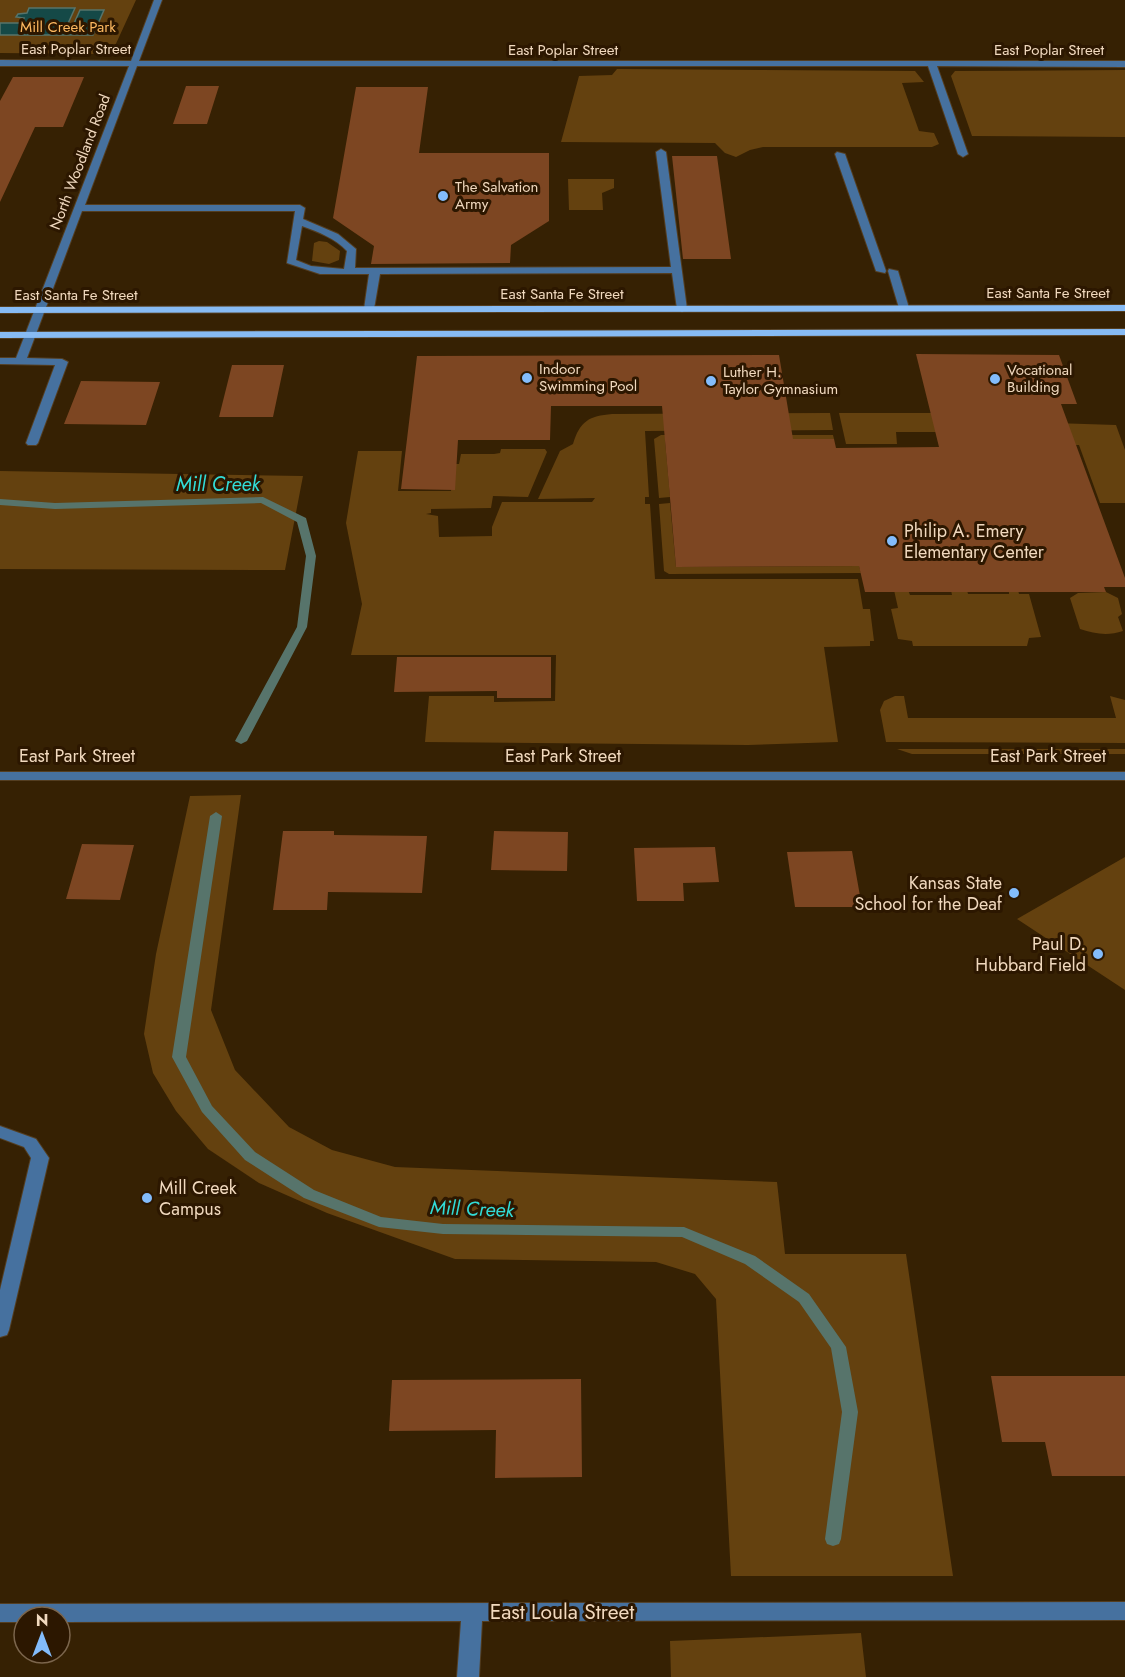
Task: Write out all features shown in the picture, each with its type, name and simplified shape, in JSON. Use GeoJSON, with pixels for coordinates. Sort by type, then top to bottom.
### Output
{"type":"FeatureCollection","features":[{"type":"Feature","properties":{"kind":"main road","name":"East Santa Fe Street"},"geometry":{"type":"LineString","coordinates":[[0,310],[1125,308]]}},
{"type":"Feature","properties":{"kind":"main road"},"geometry":{"type":"LineString","coordinates":[[365,334],[369,309]]}},
{"type":"Feature","properties":{"kind":"main road"},"geometry":{"type":"LineString","coordinates":[[0,335],[1125,332]]}},
{"type":"Feature","properties":{"kind":"street","name":"North Woodland Road"},"geometry":{"type":"LineString","coordinates":[[20,361],[158,0]]}},
{"type":"Feature","properties":{"kind":"street","name":"East Poplar Street"},"geometry":{"type":"LineString","coordinates":[[0,63],[1125,64]]}},
{"type":"Feature","properties":{"kind":"street"},"geometry":{"type":"LineString","coordinates":[[932,64],[963,154]]}},
{"type":"Feature","properties":{"kind":"street"},"geometry":{"type":"LineString","coordinates":[[661,152],[682,309]]}},
{"type":"Feature","properties":{"kind":"street"},"geometry":{"type":"LineString","coordinates":[[840,154],[904,308]]}},
{"type":"Feature","properties":{"kind":"street"},"geometry":{"type":"LineString","coordinates":[[79,208],[300,208],[291,261],[298,266],[324,271],[676,270]]}},
{"type":"Feature","properties":{"kind":"street"},"geometry":{"type":"LineString","coordinates":[[298,221],[335,236],[347,244],[352,250],[349,271]]}},
{"type":"Feature","properties":{"kind":"street"},"geometry":{"type":"LineString","coordinates":[[369,309],[375,271]]}},
{"type":"Feature","properties":{"kind":"street"},"geometry":{"type":"LineString","coordinates":[[0,361],[62,362],[32,443]]}},
{"type":"Feature","properties":{"kind":"street","name":"East Park Street"},"geometry":{"type":"LineString","coordinates":[[0,776],[1125,776]]}},
{"type":"Feature","properties":{"kind":"street"},"geometry":{"type":"LineString","coordinates":[[0,1132],[30,1141],[37,1147],[40,1158],[0,1330]]}},
{"type":"Feature","properties":{"kind":"street","name":"East Loula Street"},"geometry":{"type":"LineString","coordinates":[[0,1613],[1125,1611]]}},
{"type":"Feature","properties":{"kind":"street"},"geometry":{"type":"LineString","coordinates":[[468,1677],[472,1612]]}},
{"type":"Feature","properties":{"kind":"green space","name":"Mill Creek Park"},"geometry":{"type":"Polygon","coordinates":[[[0,0],[136,0],[114,48],[96,54],[0,53],[0,0]]]}},
{"type":"Feature","properties":{"kind":"green space"},"geometry":{"type":"Polygon","coordinates":[[[617,69],[915,71],[924,82],[902,83],[919,131],[934,133],[939,144],[932,147],[763,147],[736,157],[725,153],[715,143],[561,142],[579,76],[612,75],[617,69]]]}},
{"type":"Feature","properties":{"kind":"green space"},"geometry":{"type":"Polygon","coordinates":[[[1125,70],[1125,137],[972,136],[951,76],[955,71],[1125,70]]]}},
{"type":"Feature","properties":{"kind":"green space"},"geometry":{"type":"Polygon","coordinates":[[[568,179],[614,179],[614,188],[602,193],[603,210],[569,210],[568,179]]]}},
{"type":"Feature","properties":{"kind":"green space"},"geometry":{"type":"Polygon","coordinates":[[[327,242],[340,251],[339,260],[329,264],[312,261],[314,243],[327,242]]]}},
{"type":"Feature","properties":{"kind":"green space"},"geometry":{"type":"Polygon","coordinates":[[[830,413],[833,430],[645,431],[649,497],[645,497],[645,504],[650,504],[655,579],[858,579],[863,609],[870,609],[874,641],[870,641],[870,646],[824,647],[838,742],[748,745],[425,742],[429,696],[494,696],[494,702],[555,701],[556,655],[351,655],[362,604],[346,523],[358,451],[402,451],[398,491],[451,491],[454,464],[459,464],[461,454],[494,454],[500,453],[501,449],[545,449],[547,452],[528,497],[493,496],[491,508],[431,509],[431,513],[426,514],[438,516],[439,537],[492,536],[492,527],[502,502],[592,502],[595,498],[538,499],[560,451],[573,444],[582,425],[591,418],[612,414],[830,413]]]}},
{"type":"Feature","properties":{"kind":"green space"},"geometry":{"type":"Polygon","coordinates":[[[839,413],[931,413],[966,432],[896,432],[897,444],[846,444],[839,413]]]}},
{"type":"Feature","properties":{"kind":"green space"},"geometry":{"type":"Polygon","coordinates":[[[1054,423],[1116,425],[1125,450],[1125,503],[1100,503],[1079,445],[1062,445],[1054,423]]]}},
{"type":"Feature","properties":{"kind":"green space"},"geometry":{"type":"Polygon","coordinates":[[[661,435],[833,435],[834,439],[665,440],[670,497],[659,498],[654,439],[661,435]]]}},
{"type":"Feature","properties":{"kind":"green space"},"geometry":{"type":"Polygon","coordinates":[[[0,471],[303,476],[285,570],[0,569],[0,471]]]}},
{"type":"Feature","properties":{"kind":"green space"},"geometry":{"type":"Polygon","coordinates":[[[670,503],[676,567],[859,566],[861,573],[669,574],[664,571],[659,504],[670,503]]]}},
{"type":"Feature","properties":{"kind":"green space"},"geometry":{"type":"Polygon","coordinates":[[[894,590],[908,590],[910,595],[952,595],[951,590],[967,590],[968,594],[1009,594],[1009,590],[1018,590],[1019,594],[1029,594],[1041,637],[1029,638],[1027,646],[913,646],[912,641],[898,639],[891,609],[898,608],[894,590]]]}},
{"type":"Feature","properties":{"kind":"green space"},"geometry":{"type":"Polygon","coordinates":[[[1106,592],[1118,598],[1122,614],[1118,617],[1123,631],[1102,634],[1080,629],[1070,598],[1078,593],[1106,592]]]}},
{"type":"Feature","properties":{"kind":"green space"},"geometry":{"type":"Polygon","coordinates":[[[895,696],[904,696],[908,718],[1116,718],[1110,696],[1125,700],[1125,743],[886,742],[880,710],[884,701],[895,696]]]}},
{"type":"Feature","properties":{"kind":"green space"},"geometry":{"type":"Polygon","coordinates":[[[897,749],[1125,749],[1125,754],[912,754],[897,749]]]}},
{"type":"Feature","properties":{"kind":"green space"},"geometry":{"type":"Polygon","coordinates":[[[241,795],[211,1010],[235,1070],[289,1127],[332,1150],[395,1167],[777,1182],[785,1254],[906,1254],[953,1576],[731,1576],[716,1299],[695,1274],[656,1262],[455,1259],[327,1213],[259,1183],[208,1149],[176,1111],[153,1073],[144,1034],[156,954],[190,796],[241,795]]]}},
{"type":"Feature","properties":{"kind":"green space","name":"Paul D. Hubbard Field"},"geometry":{"type":"Polygon","coordinates":[[[1125,857],[1125,990],[1017,919],[1125,857]]]}},
{"type":"Feature","properties":{"kind":"green space"},"geometry":{"type":"Polygon","coordinates":[[[861,1633],[866,1677],[671,1677],[670,1641],[861,1633]]]}},
{"type":"Feature","properties":{"kind":"water"},"geometry":{"type":"Polygon","coordinates":[[[29,8],[75,8],[66,28],[72,28],[80,10],[104,10],[93,35],[0,35],[0,23],[21,23],[24,18],[16,17],[18,14],[27,13],[29,8]]]}},
{"type":"Feature","properties":{"kind":"building"},"geometry":{"type":"Polygon","coordinates":[[[13,77],[84,77],[63,127],[35,127],[0,202],[0,101],[13,77]]]}},
{"type":"Feature","properties":{"kind":"building"},"geometry":{"type":"Polygon","coordinates":[[[186,86],[219,86],[207,124],[173,124],[186,86]]]}},
{"type":"Feature","properties":{"kind":"building","name":"The Salvation Army"},"geometry":{"type":"Polygon","coordinates":[[[356,87],[428,87],[419,153],[549,153],[549,221],[511,245],[510,263],[371,264],[374,246],[333,218],[356,87]]]}},
{"type":"Feature","properties":{"kind":"building"},"geometry":{"type":"Polygon","coordinates":[[[672,156],[717,156],[731,259],[683,259],[672,156]]]}},
{"type":"Feature","properties":{"kind":"building"},"geometry":{"type":"Polygon","coordinates":[[[916,354],[1059,355],[1077,404],[1061,404],[1125,578],[1125,587],[1104,587],[1106,592],[865,592],[859,566],[676,567],[662,406],[551,406],[550,440],[458,440],[455,490],[401,489],[417,356],[779,355],[793,439],[834,439],[836,448],[939,447],[916,354]]]}},
{"type":"Feature","properties":{"kind":"building"},"geometry":{"type":"Polygon","coordinates":[[[232,365],[284,365],[273,417],[219,417],[232,365]]]}},
{"type":"Feature","properties":{"kind":"building"},"geometry":{"type":"Polygon","coordinates":[[[81,381],[160,382],[146,425],[64,424],[81,381]]]}},
{"type":"Feature","properties":{"kind":"building"},"geometry":{"type":"Polygon","coordinates":[[[397,657],[551,657],[551,698],[497,698],[497,691],[394,692],[397,657]]]}},
{"type":"Feature","properties":{"kind":"building"},"geometry":{"type":"Polygon","coordinates":[[[283,831],[334,831],[334,835],[427,836],[422,893],[328,892],[327,910],[273,910],[283,831]]]}},
{"type":"Feature","properties":{"kind":"building"},"geometry":{"type":"Polygon","coordinates":[[[494,831],[568,832],[567,871],[491,870],[494,831]]]}},
{"type":"Feature","properties":{"kind":"building"},"geometry":{"type":"Polygon","coordinates":[[[82,844],[134,845],[120,900],[66,899],[82,844]]]}},
{"type":"Feature","properties":{"kind":"building"},"geometry":{"type":"Polygon","coordinates":[[[715,847],[719,882],[683,883],[684,901],[637,901],[634,848],[715,847]]]}},
{"type":"Feature","properties":{"kind":"building"},"geometry":{"type":"Polygon","coordinates":[[[852,851],[862,907],[795,907],[787,852],[852,851]]]}},
{"type":"Feature","properties":{"kind":"building"},"geometry":{"type":"Polygon","coordinates":[[[991,1376],[1125,1376],[1125,1476],[1052,1476],[1045,1442],[1002,1442],[991,1376]]]}},
{"type":"Feature","properties":{"kind":"building"},"geometry":{"type":"Polygon","coordinates":[[[581,1379],[582,1477],[495,1478],[496,1430],[389,1431],[392,1380],[581,1379]]]}},
{"type":"Feature","properties":{"kind":"waterway","name":"Mill Creek"},"geometry":{"type":"LineString","coordinates":[[0,502],[55,506],[263,500],[302,520],[311,556],[302,627],[241,741]]}},
{"type":"Feature","properties":{"kind":"waterway","name":"Mill Creek"},"geometry":{"type":"LineString","coordinates":[[216,816],[179,1057],[207,1109],[250,1156],[309,1194],[379,1222],[443,1229],[684,1232],[750,1260],[804,1298],[838,1347],[850,1412],[833,1539]]}},
{"type":"Feature","properties":{"kind":"place","name":"The Salvation Army"},"geometry":{"type":"Point","coordinates":[443,196]}},
{"type":"Feature","properties":{"kind":"place","name":"Indoor Swimming Pool"},"geometry":{"type":"Point","coordinates":[527,378]}},
{"type":"Feature","properties":{"kind":"place","name":"Vocational Building"},"geometry":{"type":"Point","coordinates":[995,379]}},
{"type":"Feature","properties":{"kind":"place","name":"Luther H. Taylor Gymnasium"},"geometry":{"type":"Point","coordinates":[711,381]}},
{"type":"Feature","properties":{"kind":"place","name":"Philip A. Emery Elementary Center"},"geometry":{"type":"Point","coordinates":[892,541]}},
{"type":"Feature","properties":{"kind":"place","name":"Kansas State School for the Deaf"},"geometry":{"type":"Point","coordinates":[1014,893]}},
{"type":"Feature","properties":{"kind":"place","name":"Paul D. Hubbard Field"},"geometry":{"type":"Point","coordinates":[1098,954]}},
{"type":"Feature","properties":{"kind":"place","name":"Mill Creek Campus"},"geometry":{"type":"Point","coordinates":[147,1198]}}]}
